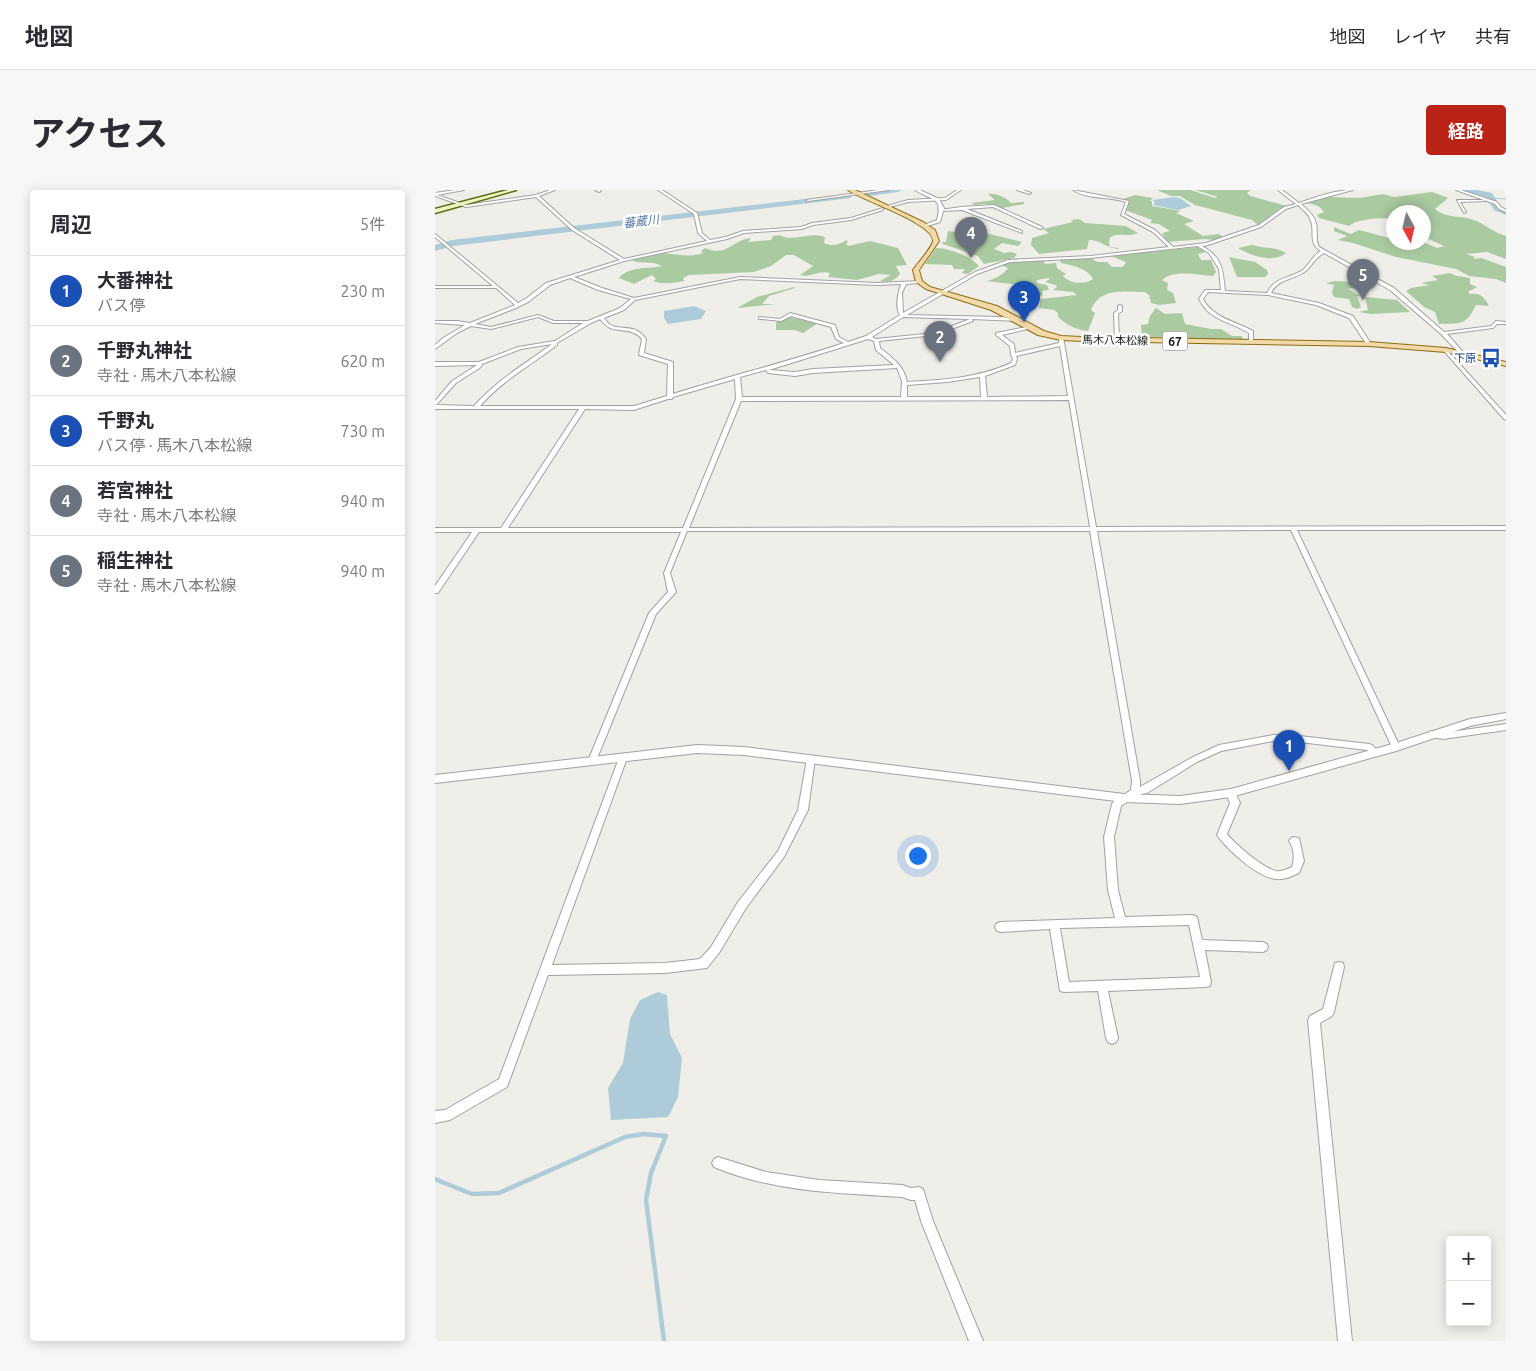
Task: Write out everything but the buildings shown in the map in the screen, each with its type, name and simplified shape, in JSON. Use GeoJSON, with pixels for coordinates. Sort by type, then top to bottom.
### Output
{"type":"FeatureCollection","features":[{"type":"Feature","properties":{"kind":"main road"},"geometry":{"type":"LineString","coordinates":[[435,211],[514,190]]}},
{"type":"Feature","properties":{"kind":"main road"},"geometry":{"type":"LineString","coordinates":[[844,190],[860,194],[884,208]]}},
{"type":"Feature","properties":{"kind":"main road"},"geometry":{"type":"LineString","coordinates":[[852,192],[926,226],[933,232],[936,241],[934,246],[916,270],[919,282]]}},
{"type":"Feature","properties":{"kind":"main road","name":"馬木八本松線"},"geometry":{"type":"LineString","coordinates":[[919,282],[928,288],[994,308],[1041,333],[1061,341],[1117,340],[1369,344],[1461,352],[1506,364]]}},
{"type":"Feature","properties":{"kind":"street"},"geometry":{"type":"LineString","coordinates":[[435,195],[462,190]]}},
{"type":"Feature","properties":{"kind":"street"},"geometry":{"type":"LineString","coordinates":[[435,195],[466,206],[537,196],[553,190]]}},
{"type":"Feature","properties":{"kind":"street"},"geometry":{"type":"LineString","coordinates":[[660,190],[696,215],[700,233],[709,241]]}},
{"type":"Feature","properties":{"kind":"street"},"geometry":{"type":"LineString","coordinates":[[860,194],[887,190]]}},
{"type":"Feature","properties":{"kind":"street"},"geometry":{"type":"LineString","coordinates":[[917,190],[938,200],[942,210],[939,222],[926,226]]}},
{"type":"Feature","properties":{"kind":"street"},"geometry":{"type":"LineString","coordinates":[[435,348],[442,340],[470,324],[527,300],[540,288],[623,260],[743,232],[801,228],[811,224],[851,219],[908,201],[947,199],[959,190]]}},
{"type":"Feature","properties":{"kind":"street"},"geometry":{"type":"LineString","coordinates":[[1019,190],[1029,193]]}},
{"type":"Feature","properties":{"kind":"street"},"geometry":{"type":"LineString","coordinates":[[1075,190],[1081,194],[1107,196],[1128,202],[1122,214],[1154,231],[1172,248]]}},
{"type":"Feature","properties":{"kind":"street"},"geometry":{"type":"LineString","coordinates":[[1281,190],[1311,216],[1314,224],[1315,244],[1323,252],[1392,289],[1461,352]]}},
{"type":"Feature","properties":{"kind":"street"},"geometry":{"type":"LineString","coordinates":[[435,406],[634,408],[868,337],[976,273],[1009,261],[1090,257],[1214,243],[1254,228],[1285,208],[1351,190]]}},
{"type":"Feature","properties":{"kind":"street"},"geometry":{"type":"LineString","coordinates":[[1458,190],[1496,203],[1506,211]]}},
{"type":"Feature","properties":{"kind":"street"},"geometry":{"type":"LineString","coordinates":[[807,200],[852,192]]}},
{"type":"Feature","properties":{"kind":"street"},"geometry":{"type":"LineString","coordinates":[[537,196],[573,229],[623,260]]}},
{"type":"Feature","properties":{"kind":"street"},"geometry":{"type":"LineString","coordinates":[[1464,212],[1458,201],[1486,200]]}},
{"type":"Feature","properties":{"kind":"street"},"geometry":{"type":"LineString","coordinates":[[942,210],[994,206],[1041,228]]}},
{"type":"Feature","properties":{"kind":"street"},"geometry":{"type":"LineString","coordinates":[[961,208],[1021,232]]}},
{"type":"Feature","properties":{"kind":"street"},"geometry":{"type":"LineString","coordinates":[[435,235],[517,304]]}},
{"type":"Feature","properties":{"kind":"street"},"geometry":{"type":"LineString","coordinates":[[1199,246],[1210,252],[1221,269],[1223,291]]}},
{"type":"Feature","properties":{"kind":"street"},"geometry":{"type":"LineString","coordinates":[[1268,294],[1274,284],[1281,279],[1305,270],[1315,256],[1323,252]]}},
{"type":"Feature","properties":{"kind":"street"},"geometry":{"type":"LineString","coordinates":[[569,277],[633,299],[740,278],[919,282]]}},
{"type":"Feature","properties":{"kind":"street"},"geometry":{"type":"LineString","coordinates":[[903,316],[900,312],[900,293],[904,283]]}},
{"type":"Feature","properties":{"kind":"street"},"geometry":{"type":"LineString","coordinates":[[435,287],[497,287]]}},
{"type":"Feature","properties":{"kind":"street"},"geometry":{"type":"LineString","coordinates":[[1251,342],[1251,332],[1215,316],[1204,306],[1201,299],[1207,291],[1268,294],[1317,304],[1347,315],[1355,320],[1369,344]]}},
{"type":"Feature","properties":{"kind":"street"},"geometry":{"type":"LineString","coordinates":[[476,407],[489,390],[512,372],[526,365],[556,342],[589,322],[623,309],[633,299]]}},
{"type":"Feature","properties":{"kind":"street"},"geometry":{"type":"LineString","coordinates":[[1117,340],[1116,313],[1120,311],[1120,306]]}},
{"type":"Feature","properties":{"kind":"street"},"geometry":{"type":"LineString","coordinates":[[761,318],[781,320],[790,314],[824,323],[833,326],[835,336],[849,344]]}},
{"type":"Feature","properties":{"kind":"street"},"geometry":{"type":"LineString","coordinates":[[435,322],[457,322],[496,328],[538,316],[553,322],[589,322]]}},
{"type":"Feature","properties":{"kind":"street"},"geometry":{"type":"LineString","coordinates":[[903,316],[1016,320]]}},
{"type":"Feature","properties":{"kind":"street"},"geometry":{"type":"LineString","coordinates":[[601,318],[609,326],[640,333],[644,339],[641,354],[671,363],[670,398]]}},
{"type":"Feature","properties":{"kind":"street"},"geometry":{"type":"LineString","coordinates":[[868,337],[876,340],[935,334],[975,318]]}},
{"type":"Feature","properties":{"kind":"street"},"geometry":{"type":"LineString","coordinates":[[1443,334],[1460,333],[1473,328],[1493,327],[1496,322],[1506,323]]}},
{"type":"Feature","properties":{"kind":"street"},"geometry":{"type":"LineString","coordinates":[[906,384],[982,375],[999,371],[1013,364],[1015,359],[1012,345],[998,334],[1030,327]]}},
{"type":"Feature","properties":{"kind":"street"},"geometry":{"type":"LineString","coordinates":[[876,340],[877,349],[905,375],[904,398]]}},
{"type":"Feature","properties":{"kind":"street"},"geometry":{"type":"LineString","coordinates":[[1013,355],[1061,341],[1136,795]]}},
{"type":"Feature","properties":{"kind":"street"},"geometry":{"type":"LineString","coordinates":[[435,364],[480,363],[520,348],[556,342]]}},
{"type":"Feature","properties":{"kind":"street"},"geometry":{"type":"LineString","coordinates":[[1446,350],[1506,418]]}},
{"type":"Feature","properties":{"kind":"street"},"geometry":{"type":"LineString","coordinates":[[435,406],[454,382],[479,366],[480,363]]}},
{"type":"Feature","properties":{"kind":"street"},"geometry":{"type":"LineString","coordinates":[[763,370],[795,374],[823,370],[897,366]]}},
{"type":"Feature","properties":{"kind":"street"},"geometry":{"type":"LineString","coordinates":[[982,375],[984,398]]}},
{"type":"Feature","properties":{"kind":"street"},"geometry":{"type":"LineString","coordinates":[[593,761],[653,613],[672,592],[667,573],[739,399],[737,376]]}},
{"type":"Feature","properties":{"kind":"street"},"geometry":{"type":"LineString","coordinates":[[739,399],[1070,398]]}},
{"type":"Feature","properties":{"kind":"street"},"geometry":{"type":"LineString","coordinates":[[503,530],[583,408]]}},
{"type":"Feature","properties":{"kind":"street"},"geometry":{"type":"LineString","coordinates":[[1293,528],[1396,746]]}},
{"type":"Feature","properties":{"kind":"street"},"geometry":{"type":"LineString","coordinates":[[435,530],[1502,528],[1506,538]]}},
{"type":"Feature","properties":{"kind":"street"},"geometry":{"type":"LineString","coordinates":[[435,591],[477,530]]}},
{"type":"Feature","properties":{"kind":"street"},"geometry":{"type":"LineString","coordinates":[[1136,795],[1180,800],[1231,793],[1470,723],[1506,716]]}},
{"type":"Feature","properties":{"kind":"street"},"geometry":{"type":"LineString","coordinates":[[1431,734],[1443,736],[1506,727]]}},
{"type":"Feature","properties":{"kind":"street"},"geometry":{"type":"LineString","coordinates":[[435,779],[697,749],[744,751],[1124,798],[1136,795],[1194,760],[1219,748],[1273,738],[1291,738],[1369,747],[1375,752]]}},
{"type":"Feature","properties":{"kind":"street"},"geometry":{"type":"LineString","coordinates":[[435,1117],[445,1116],[503,1084],[623,758]]}},
{"type":"Feature","properties":{"kind":"street"},"geometry":{"type":"LineString","coordinates":[[546,970],[665,968],[703,964],[715,950],[742,905],[781,854],[803,810],[811,759]]}},
{"type":"Feature","properties":{"kind":"street"},"geometry":{"type":"LineString","coordinates":[[1231,793],[1235,803],[1223,835],[1228,843],[1273,875],[1285,874],[1296,870],[1299,861],[1297,841],[1294,841]]}},
{"type":"Feature","properties":{"kind":"street"},"geometry":{"type":"LineString","coordinates":[[1121,921],[1113,890],[1109,837],[1117,804],[1124,798]]}},
{"type":"Feature","properties":{"kind":"street"},"geometry":{"type":"LineString","coordinates":[[1000,927],[1054,924],[1121,921],[1193,920],[1206,982],[1064,987],[1054,924]]}},
{"type":"Feature","properties":{"kind":"street"},"geometry":{"type":"LineString","coordinates":[[1199,945],[1263,947]]}},
{"type":"Feature","properties":{"kind":"street"},"geometry":{"type":"LineString","coordinates":[[1339,967],[1328,1012],[1314,1020],[1345,1341]]}},
{"type":"Feature","properties":{"kind":"street"},"geometry":{"type":"LineString","coordinates":[[1103,986],[1112,1038]]}},
{"type":"Feature","properties":{"kind":"street"},"geometry":{"type":"LineString","coordinates":[[718,1163],[766,1178],[819,1186],[903,1191],[911,1194],[919,1193],[927,1221],[976,1341]]}},
{"type":"Feature","properties":{"kind":"green space"},"geometry":{"type":"Polygon","coordinates":[[[1157,190],[1190,190],[1215,198],[1218,197],[1195,190],[1251,190],[1247,193],[1250,196],[1287,206],[1279,209],[1258,225],[1252,220],[1195,205],[1180,196],[1171,196],[1157,190]]]}},
{"type":"Feature","properties":{"kind":"green space"},"geometry":{"type":"Polygon","coordinates":[[[1432,192],[1448,198],[1435,209],[1440,212],[1449,216],[1474,220],[1506,236],[1506,259],[1487,252],[1466,254],[1475,257],[1473,259],[1481,258],[1506,267],[1506,283],[1496,279],[1469,276],[1456,269],[1396,257],[1338,240],[1347,236],[1334,231],[1334,227],[1351,234],[1359,230],[1386,237],[1386,250],[1431,250],[1431,246],[1437,248],[1444,246],[1431,240],[1431,205],[1386,205],[1386,218],[1370,219],[1349,226],[1319,218],[1317,215],[1324,212],[1316,205],[1305,203],[1328,197],[1359,198],[1383,194],[1394,197],[1432,192]]]}},
{"type":"Feature","properties":{"kind":"green space"},"geometry":{"type":"Polygon","coordinates":[[[988,194],[1000,196],[1011,203],[1024,202],[1024,204],[1002,208],[971,203],[995,200],[988,194]]]}},
{"type":"Feature","properties":{"kind":"green space"},"geometry":{"type":"Polygon","coordinates":[[[1135,195],[1153,198],[1150,201],[1152,201],[1152,206],[1181,211],[1176,213],[1194,221],[1184,224],[1203,236],[1219,234],[1223,237],[1215,240],[1167,242],[1162,233],[1170,231],[1159,224],[1150,223],[1152,220],[1125,210],[1129,202],[1123,199],[1135,195]]]}},
{"type":"Feature","properties":{"kind":"green space"},"geometry":{"type":"Polygon","coordinates":[[[1079,219],[1085,223],[1126,226],[1138,233],[1110,237],[1110,247],[1097,241],[1089,240],[1087,249],[1039,254],[1031,245],[1032,238],[1049,233],[1043,229],[1073,222],[1071,220],[1079,219]]]}},
{"type":"Feature","properties":{"kind":"green space"},"geometry":{"type":"Polygon","coordinates":[[[948,231],[967,234],[986,233],[1022,242],[1018,246],[1002,243],[994,249],[1004,253],[1011,252],[1017,254],[1014,258],[984,264],[978,256],[943,244],[942,242],[946,242],[948,231]]]}},
{"type":"Feature","properties":{"kind":"green space"},"geometry":{"type":"Polygon","coordinates":[[[779,235],[790,238],[814,235],[825,237],[824,243],[833,245],[846,240],[848,246],[870,241],[898,248],[907,265],[896,266],[900,274],[889,282],[880,281],[891,275],[879,274],[857,280],[828,277],[830,273],[826,272],[808,276],[800,275],[813,266],[794,255],[786,255],[771,266],[754,272],[689,275],[683,278],[684,281],[664,283],[653,281],[656,279],[652,275],[634,284],[619,278],[628,271],[662,266],[631,260],[652,254],[693,255],[703,253],[701,251],[705,248],[712,251],[724,250],[744,239],[751,238],[748,242],[771,240],[773,236],[779,235]]]}},
{"type":"Feature","properties":{"kind":"green space"},"geometry":{"type":"Polygon","coordinates":[[[1252,245],[1277,249],[1286,253],[1274,258],[1268,258],[1255,256],[1238,248],[1252,245]]]}},
{"type":"Feature","properties":{"kind":"green space"},"geometry":{"type":"Polygon","coordinates":[[[1198,247],[1206,252],[1198,254],[1201,260],[1211,260],[1216,272],[1213,276],[1179,274],[1162,280],[1168,283],[1167,290],[1173,293],[1176,303],[1159,305],[1151,303],[1149,295],[1145,292],[1114,292],[1100,297],[1091,310],[1095,313],[1088,331],[1068,325],[1058,317],[1058,313],[1054,310],[1039,308],[1041,299],[1077,295],[1073,292],[1053,290],[1057,287],[1045,282],[1050,279],[1048,278],[1037,280],[1037,283],[1047,285],[1049,290],[1042,291],[1043,295],[1033,298],[1030,291],[1032,289],[1021,285],[986,281],[999,276],[1008,268],[1001,265],[1019,261],[1043,260],[1045,264],[1056,263],[1057,268],[1066,274],[1063,276],[1070,281],[1086,282],[1093,279],[1088,273],[1079,268],[1061,263],[1060,260],[1091,258],[1097,262],[1107,262],[1112,267],[1123,267],[1126,262],[1111,256],[1198,247]]]}},
{"type":"Feature","properties":{"kind":"green space"},"geometry":{"type":"Polygon","coordinates":[[[936,248],[959,253],[979,266],[968,274],[962,273],[965,269],[954,269],[952,265],[925,264],[936,248]]]}},
{"type":"Feature","properties":{"kind":"green space"},"geometry":{"type":"Polygon","coordinates":[[[1229,257],[1255,262],[1267,270],[1268,274],[1265,277],[1237,277],[1229,257]]]}},
{"type":"Feature","properties":{"kind":"green space"},"geometry":{"type":"Polygon","coordinates":[[[1450,273],[1470,278],[1470,284],[1477,287],[1468,292],[1482,296],[1489,306],[1476,305],[1469,317],[1462,322],[1439,324],[1435,312],[1424,307],[1406,291],[1411,288],[1430,285],[1421,283],[1438,280],[1432,276],[1450,273]]]}},
{"type":"Feature","properties":{"kind":"green space"},"geometry":{"type":"Polygon","coordinates":[[[1334,281],[1355,282],[1354,287],[1348,289],[1360,296],[1357,296],[1361,307],[1357,309],[1352,307],[1349,299],[1334,297],[1332,292],[1334,285],[1326,283],[1334,281]]]}},
{"type":"Feature","properties":{"kind":"green space"},"geometry":{"type":"Polygon","coordinates":[[[794,287],[769,296],[762,304],[776,304],[737,308],[757,297],[794,287]]]}},
{"type":"Feature","properties":{"kind":"green space"},"geometry":{"type":"Polygon","coordinates":[[[1365,297],[1397,300],[1410,312],[1371,314],[1359,312],[1368,310],[1365,297]]]}},
{"type":"Feature","properties":{"kind":"green space"},"geometry":{"type":"Polygon","coordinates":[[[1156,308],[1165,314],[1182,313],[1185,324],[1221,329],[1232,336],[1242,336],[1243,340],[1142,337],[1141,325],[1148,324],[1150,316],[1156,308]]]}},
{"type":"Feature","properties":{"kind":"green space"},"geometry":{"type":"Polygon","coordinates":[[[788,317],[818,323],[803,333],[794,330],[776,330],[776,322],[788,317]]]}},
{"type":"Feature","properties":{"kind":"water"},"geometry":{"type":"Polygon","coordinates":[[[1180,198],[1191,206],[1178,210],[1153,205],[1155,203],[1153,200],[1180,198]]]}},
{"type":"Feature","properties":{"kind":"water"},"geometry":{"type":"Polygon","coordinates":[[[694,306],[706,311],[701,319],[668,324],[664,318],[664,311],[694,306]]]}},
{"type":"Feature","properties":{"kind":"water"},"geometry":{"type":"Polygon","coordinates":[[[658,992],[667,995],[670,1034],[682,1058],[678,1097],[668,1117],[611,1120],[608,1088],[623,1063],[630,1019],[640,1000],[658,992]]]}},
{"type":"Feature","properties":{"kind":"waterway","name":"蕃蔵川"},"geometry":{"type":"LineString","coordinates":[[870,194],[898,190]]}},
{"type":"Feature","properties":{"kind":"waterway"},"geometry":{"type":"LineString","coordinates":[[1466,190],[1489,195],[1497,208],[1506,213]]}},
{"type":"Feature","properties":{"kind":"waterway","name":"蕃蔵川"},"geometry":{"type":"LineString","coordinates":[[435,248],[452,243],[848,196]]}},
{"type":"Feature","properties":{"kind":"waterway"},"geometry":{"type":"LineString","coordinates":[[1490,198],[1506,199]]}},
{"type":"Feature","properties":{"kind":"waterway"},"geometry":{"type":"LineString","coordinates":[[435,1179],[472,1194],[499,1193],[625,1137],[643,1134],[666,1136],[651,1173],[646,1200],[664,1341]]}},
{"type":"Feature","properties":{"kind":"place","name":"若宮神社"},"geometry":{"type":"Point","coordinates":[971,258]}},
{"type":"Feature","properties":{"kind":"place","name":"稲生神社"},"geometry":{"type":"Point","coordinates":[1363,300]}},
{"type":"Feature","properties":{"kind":"place","name":"千野丸"},"geometry":{"type":"Point","coordinates":[1024,322]}},
{"type":"Feature","properties":{"kind":"place","name":"下原"},"geometry":{"type":"Point","coordinates":[1491,358]}},
{"type":"Feature","properties":{"kind":"place","name":"千野丸神社"},"geometry":{"type":"Point","coordinates":[940,362]}},
{"type":"Feature","properties":{"kind":"place","name":"大番神社"},"geometry":{"type":"Point","coordinates":[1289,771]}}]}
